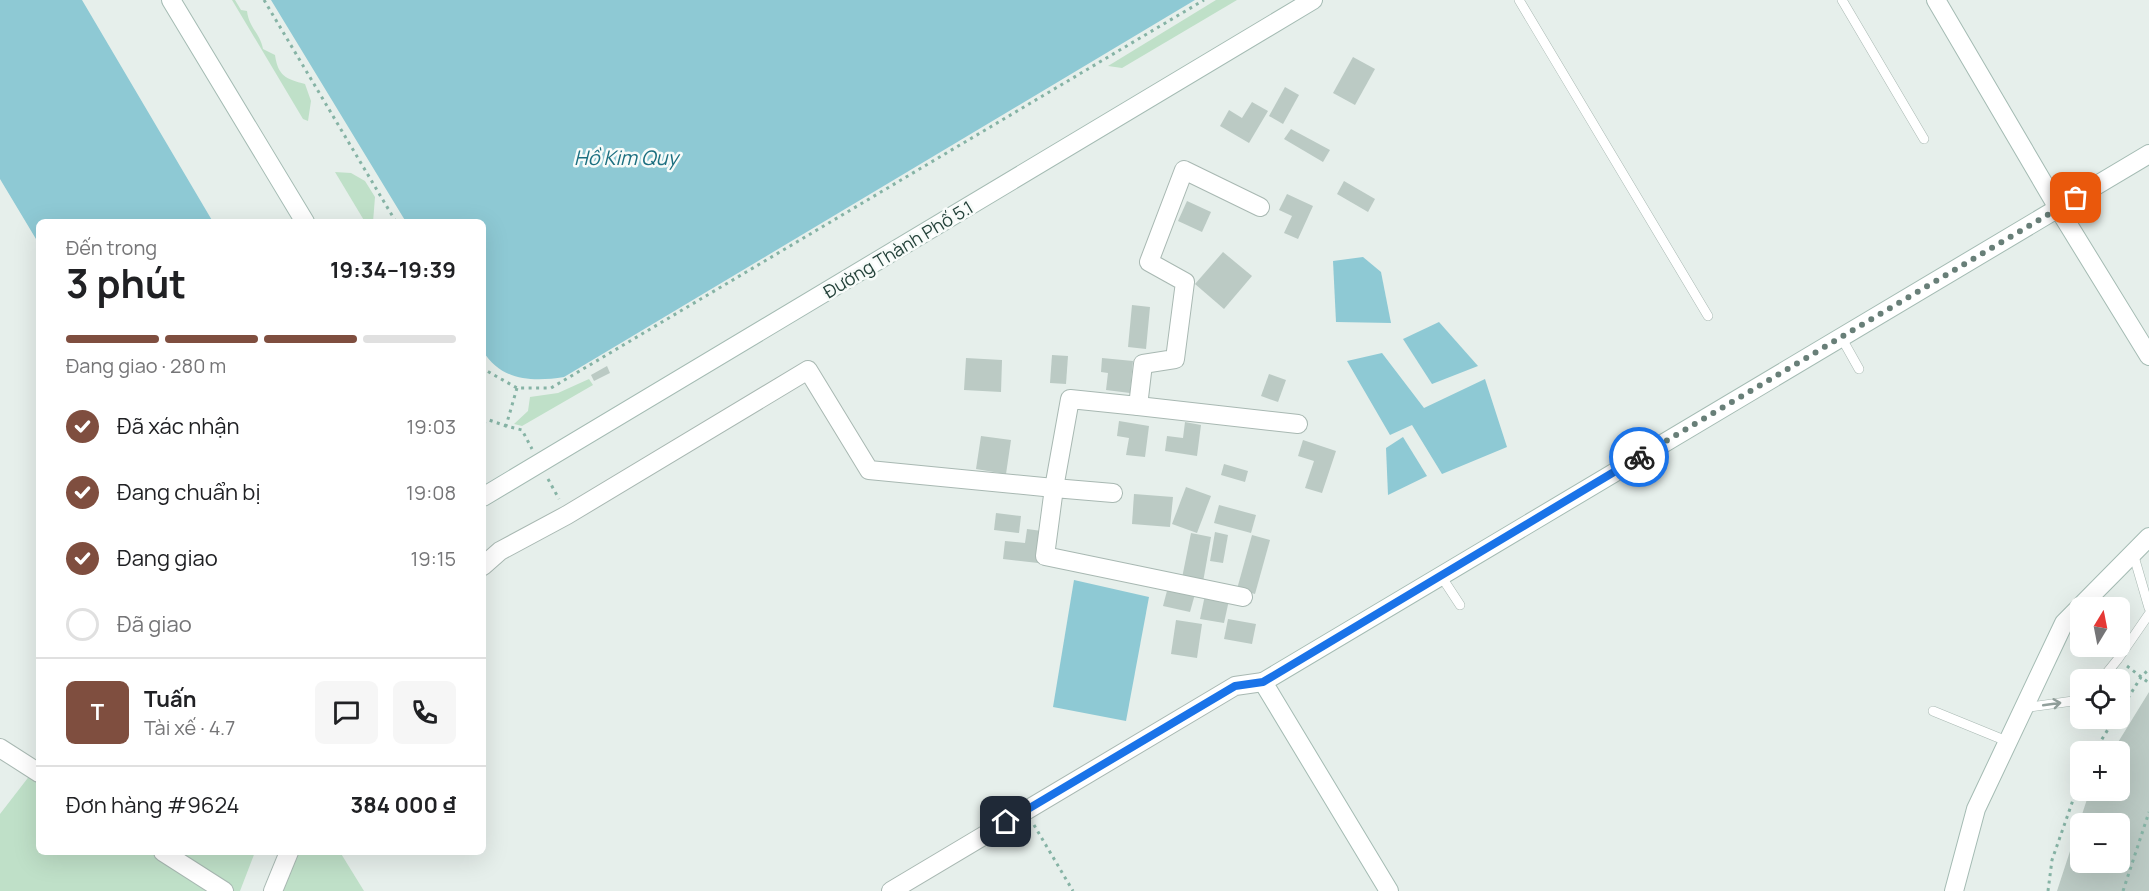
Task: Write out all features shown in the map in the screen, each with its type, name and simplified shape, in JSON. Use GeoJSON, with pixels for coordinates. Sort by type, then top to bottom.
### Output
{"type":"FeatureCollection","features":[{"type":"Feature","properties":{"kind":"street"},"geometry":{"type":"LineString","coordinates":[[171,0],[303,219]]}},
{"type":"Feature","properties":{"kind":"street","name":"Đường Thành Phố 5.1"},"geometry":{"type":"LineString","coordinates":[[486,495],[1313,0]]}},
{"type":"Feature","properties":{"kind":"street"},"geometry":{"type":"LineString","coordinates":[[1936,0],[2058,208],[2149,356]]}},
{"type":"Feature","properties":{"kind":"street"},"geometry":{"type":"LineString","coordinates":[[891,891],[1235,686],[1263,682],[2149,154]]}},
{"type":"Feature","properties":{"kind":"street"},"geometry":{"type":"LineString","coordinates":[[1138,406],[1143,364],[1175,359],[1185,282],[1149,262],[1184,170],[1260,207]]}},
{"type":"Feature","properties":{"kind":"street"},"geometry":{"type":"LineString","coordinates":[[486,563],[500,551],[567,515],[808,370],[869,470],[1113,493]]}},
{"type":"Feature","properties":{"kind":"street"},"geometry":{"type":"LineString","coordinates":[[1243,597],[1045,556],[1054,488],[1070,399],[1298,424]]}},
{"type":"Feature","properties":{"kind":"street"},"geometry":{"type":"LineString","coordinates":[[1954,891],[1976,809],[2064,623],[2149,537]]}},
{"type":"Feature","properties":{"kind":"street"},"geometry":{"type":"LineString","coordinates":[[1263,682],[1389,891]]}},
{"type":"Feature","properties":{"kind":"street"},"geometry":{"type":"LineString","coordinates":[[0,748],[36,771]]}},
{"type":"Feature","properties":{"kind":"street"},"geometry":{"type":"LineString","coordinates":[[168,855],[224,891]]}},
{"type":"Feature","properties":{"kind":"street"},"geometry":{"type":"LineString","coordinates":[[273,891],[288,855]]}},
{"type":"Feature","properties":{"kind":"lane"},"geometry":{"type":"LineString","coordinates":[[1519,0],[1708,316]]}},
{"type":"Feature","properties":{"kind":"lane"},"geometry":{"type":"LineString","coordinates":[[1842,0],[1924,139]]}},
{"type":"Feature","properties":{"kind":"lane"},"geometry":{"type":"LineString","coordinates":[[1841,338],[1859,369]]}},
{"type":"Feature","properties":{"kind":"lane"},"geometry":{"type":"LineString","coordinates":[[2132,552],[2149,608]]}},
{"type":"Feature","properties":{"kind":"lane"},"geometry":{"type":"LineString","coordinates":[[1441,576],[1460,605]]}},
{"type":"Feature","properties":{"kind":"lane"},"geometry":{"type":"LineString","coordinates":[[2110,669],[2149,614]]}},
{"type":"Feature","properties":{"kind":"lane"},"geometry":{"type":"LineString","coordinates":[[2023,708],[2070,701]]}},
{"type":"Feature","properties":{"kind":"lane"},"geometry":{"type":"LineString","coordinates":[[1933,711],[2008,742]]}},
{"type":"Feature","properties":{"kind":"path"},"geometry":{"type":"LineString","coordinates":[[264,0],[394,219]]}},
{"type":"Feature","properties":{"kind":"path"},"geometry":{"type":"LineString","coordinates":[[486,370],[516,388],[551,388],[1204,0]]}},
{"type":"Feature","properties":{"kind":"path"},"geometry":{"type":"LineString","coordinates":[[486,422],[489,420],[506,426]]}},
{"type":"Feature","properties":{"kind":"path"},"geometry":{"type":"LineString","coordinates":[[2118,659],[2149,683]]}},
{"type":"Feature","properties":{"kind":"path"},"geometry":{"type":"LineString","coordinates":[[2130,694],[2141,676],[2149,669]]}},
{"type":"Feature","properties":{"kind":"path"},"geometry":{"type":"LineString","coordinates":[[2048,891],[2052,860],[2073,801]]}},
{"type":"Feature","properties":{"kind":"path"},"geometry":{"type":"LineString","coordinates":[[1025,811],[1073,891]]}},
{"type":"Feature","properties":{"kind":"path"},"geometry":{"type":"LineString","coordinates":[[2123,891],[2149,812]]}},
{"type":"Feature","properties":{"kind":"green space"},"geometry":{"type":"Polygon","coordinates":[[[232,0],[235,0],[241,10],[247,11],[263,49],[275,55],[278,68],[284,76],[305,84],[311,101],[308,121],[303,119],[232,0]]]}},
{"type":"Feature","properties":{"kind":"green space"},"geometry":{"type":"Polygon","coordinates":[[[1216,0],[1237,0],[1122,68],[1108,66],[1216,0]]]}},
{"type":"Feature","properties":{"kind":"green space"},"geometry":{"type":"Polygon","coordinates":[[[335,172],[351,173],[365,181],[375,197],[373,219],[363,219],[335,172]]]}},
{"type":"Feature","properties":{"kind":"green space"},"geometry":{"type":"Polygon","coordinates":[[[589,379],[593,385],[522,426],[514,424],[528,411],[530,397],[558,393],[589,379]]]}},
{"type":"Feature","properties":{"kind":"green space"},"geometry":{"type":"Polygon","coordinates":[[[34,770],[36,771],[36,855],[254,855],[240,891],[0,891],[0,814],[34,770]]]}},
{"type":"Feature","properties":{"kind":"green space"},"geometry":{"type":"Polygon","coordinates":[[[288,855],[342,855],[364,891],[273,891],[288,855]]]}},
{"type":"Feature","properties":{"kind":"water"},"geometry":{"type":"Polygon","coordinates":[[[0,0],[82,0],[211,219],[36,219],[36,239],[0,179],[0,0]]]}},
{"type":"Feature","properties":{"kind":"water","name":"Hồ Kim Quy"},"geometry":{"type":"Polygon","coordinates":[[[271,0],[1195,0],[564,377],[529,379],[508,374],[486,355],[486,219],[404,219],[271,0]]]}},
{"type":"Feature","properties":{"kind":"water"},"geometry":{"type":"Polygon","coordinates":[[[1363,257],[1381,272],[1391,323],[1336,322],[1333,261],[1363,257]]]}},
{"type":"Feature","properties":{"kind":"water"},"geometry":{"type":"Polygon","coordinates":[[[1439,322],[1478,366],[1432,384],[1403,339],[1439,322]]]}},
{"type":"Feature","properties":{"kind":"water"},"geometry":{"type":"Polygon","coordinates":[[[1382,353],[1424,408],[1485,379],[1507,447],[1442,474],[1412,425],[1390,435],[1347,361],[1382,353]]]}},
{"type":"Feature","properties":{"kind":"water"},"geometry":{"type":"Polygon","coordinates":[[[1403,437],[1427,476],[1388,495],[1386,448],[1403,437]]]}},
{"type":"Feature","properties":{"kind":"water"},"geometry":{"type":"Polygon","coordinates":[[[1074,580],[1149,597],[1126,721],[1053,707],[1074,580]]]}},
{"type":"Feature","properties":{"kind":"building"},"geometry":{"type":"Polygon","coordinates":[[[1353,57],[1375,69],[1355,105],[1333,93],[1353,57]]]}},
{"type":"Feature","properties":{"kind":"building"},"geometry":{"type":"Polygon","coordinates":[[[1285,87],[1299,95],[1283,124],[1269,116],[1285,87]]]}},
{"type":"Feature","properties":{"kind":"building"},"geometry":{"type":"Polygon","coordinates":[[[1252,102],[1268,111],[1249,143],[1220,126],[1229,110],[1242,118],[1252,102]]]}},
{"type":"Feature","properties":{"kind":"building"},"geometry":{"type":"Polygon","coordinates":[[[1291,129],[1330,150],[1323,162],[1284,139],[1291,129]]]}},
{"type":"Feature","properties":{"kind":"building"},"geometry":{"type":"Polygon","coordinates":[[[1344,181],[1375,199],[1368,212],[1337,194],[1344,181]]]}},
{"type":"Feature","properties":{"kind":"building"},"geometry":{"type":"Polygon","coordinates":[[[1287,194],[1313,206],[1298,239],[1284,233],[1292,216],[1279,210],[1287,194]]]}},
{"type":"Feature","properties":{"kind":"building"},"geometry":{"type":"Polygon","coordinates":[[[1187,201],[1211,212],[1202,232],[1178,221],[1187,201]]]}},
{"type":"Feature","properties":{"kind":"building"},"geometry":{"type":"Polygon","coordinates":[[[1223,252],[1252,276],[1224,309],[1195,284],[1223,252]]]}},
{"type":"Feature","properties":{"kind":"building"},"geometry":{"type":"Polygon","coordinates":[[[1132,305],[1150,307],[1146,349],[1128,347],[1132,305]]]}},
{"type":"Feature","properties":{"kind":"building"},"geometry":{"type":"Polygon","coordinates":[[[1052,355],[1068,356],[1066,384],[1050,383],[1052,355]]]}},
{"type":"Feature","properties":{"kind":"building"},"geometry":{"type":"Polygon","coordinates":[[[966,358],[1002,360],[1001,392],[964,390],[966,358]]]}},
{"type":"Feature","properties":{"kind":"building"},"geometry":{"type":"Polygon","coordinates":[[[1102,358],[1133,361],[1130,393],[1106,390],[1108,373],[1101,372],[1102,358]]]}},
{"type":"Feature","properties":{"kind":"building"},"geometry":{"type":"Polygon","coordinates":[[[607,366],[610,373],[594,381],[591,375],[607,366]]]}},
{"type":"Feature","properties":{"kind":"building"},"geometry":{"type":"Polygon","coordinates":[[[1269,374],[1286,380],[1278,402],[1261,396],[1269,374]]]}},
{"type":"Feature","properties":{"kind":"building"},"geometry":{"type":"Polygon","coordinates":[[[1119,421],[1149,426],[1145,457],[1126,455],[1129,438],[1117,436],[1119,421]]]}},
{"type":"Feature","properties":{"kind":"building"},"geometry":{"type":"Polygon","coordinates":[[[1185,422],[1201,425],[1197,456],[1165,451],[1167,436],[1183,438],[1185,422]]]}},
{"type":"Feature","properties":{"kind":"building"},"geometry":{"type":"Polygon","coordinates":[[[981,436],[1011,440],[1006,474],[976,469],[981,436]]]}},
{"type":"Feature","properties":{"kind":"building"},"geometry":{"type":"Polygon","coordinates":[[[1303,440],[1336,451],[1322,493],[1305,488],[1314,461],[1298,456],[1303,440]]]}},
{"type":"Feature","properties":{"kind":"building"},"geometry":{"type":"Polygon","coordinates":[[[1224,464],[1248,471],[1245,482],[1221,475],[1224,464]]]}},
{"type":"Feature","properties":{"kind":"building"},"geometry":{"type":"Polygon","coordinates":[[[1186,487],[1211,496],[1197,533],[1172,524],[1186,487]]]}},
{"type":"Feature","properties":{"kind":"building"},"geometry":{"type":"Polygon","coordinates":[[[1134,494],[1173,497],[1170,527],[1132,524],[1134,494]]]}},
{"type":"Feature","properties":{"kind":"building"},"geometry":{"type":"Polygon","coordinates":[[[1219,505],[1256,515],[1251,533],[1214,523],[1219,505]]]}},
{"type":"Feature","properties":{"kind":"building"},"geometry":{"type":"Polygon","coordinates":[[[996,513],[1021,516],[1019,533],[994,530],[996,513]]]}},
{"type":"Feature","properties":{"kind":"building"},"geometry":{"type":"Polygon","coordinates":[[[1027,529],[1042,531],[1038,563],[1003,559],[1005,541],[1025,543],[1027,529]]]}},
{"type":"Feature","properties":{"kind":"building"},"geometry":{"type":"Polygon","coordinates":[[[1215,532],[1228,535],[1223,563],[1210,561],[1215,532]]]}},
{"type":"Feature","properties":{"kind":"building"},"geometry":{"type":"Polygon","coordinates":[[[1191,533],[1211,537],[1203,582],[1182,578],[1191,533]]]}},
{"type":"Feature","properties":{"kind":"building"},"geometry":{"type":"Polygon","coordinates":[[[1252,535],[1270,540],[1255,594],[1237,589],[1252,535]]]}},
{"type":"Feature","properties":{"kind":"building"},"geometry":{"type":"Polygon","coordinates":[[[1168,587],[1195,594],[1190,612],[1163,606],[1168,587]]]}},
{"type":"Feature","properties":{"kind":"building"},"geometry":{"type":"Polygon","coordinates":[[[1205,595],[1229,600],[1224,623],[1200,619],[1205,595]]]}},
{"type":"Feature","properties":{"kind":"building"},"geometry":{"type":"Polygon","coordinates":[[[1228,619],[1256,624],[1252,644],[1224,639],[1228,619]]]}},
{"type":"Feature","properties":{"kind":"building"},"geometry":{"type":"Polygon","coordinates":[[[1176,620],[1202,624],[1197,658],[1171,654],[1176,620]]]}},
{"type":"Feature","properties":{"kind":"building"},"geometry":{"type":"Polygon","coordinates":[[[2149,692],[2149,891],[2057,891],[2070,851],[2070,873],[2130,873],[2130,813],[2082,813],[2086,801],[2130,801],[2130,741],[2119,741],[2126,729],[2130,729],[2130,723],[2149,692]]]}},
{"type":"Feature","properties":{"kind":"way so far"},"geometry":{"type":"LineString","coordinates":[[1639,457],[2076,198]]}},
{"type":"Feature","properties":{"kind":"route"},"geometry":{"type":"LineString","coordinates":[[1006,822],[1235,686],[1263,682],[1639,457]]}}]}
